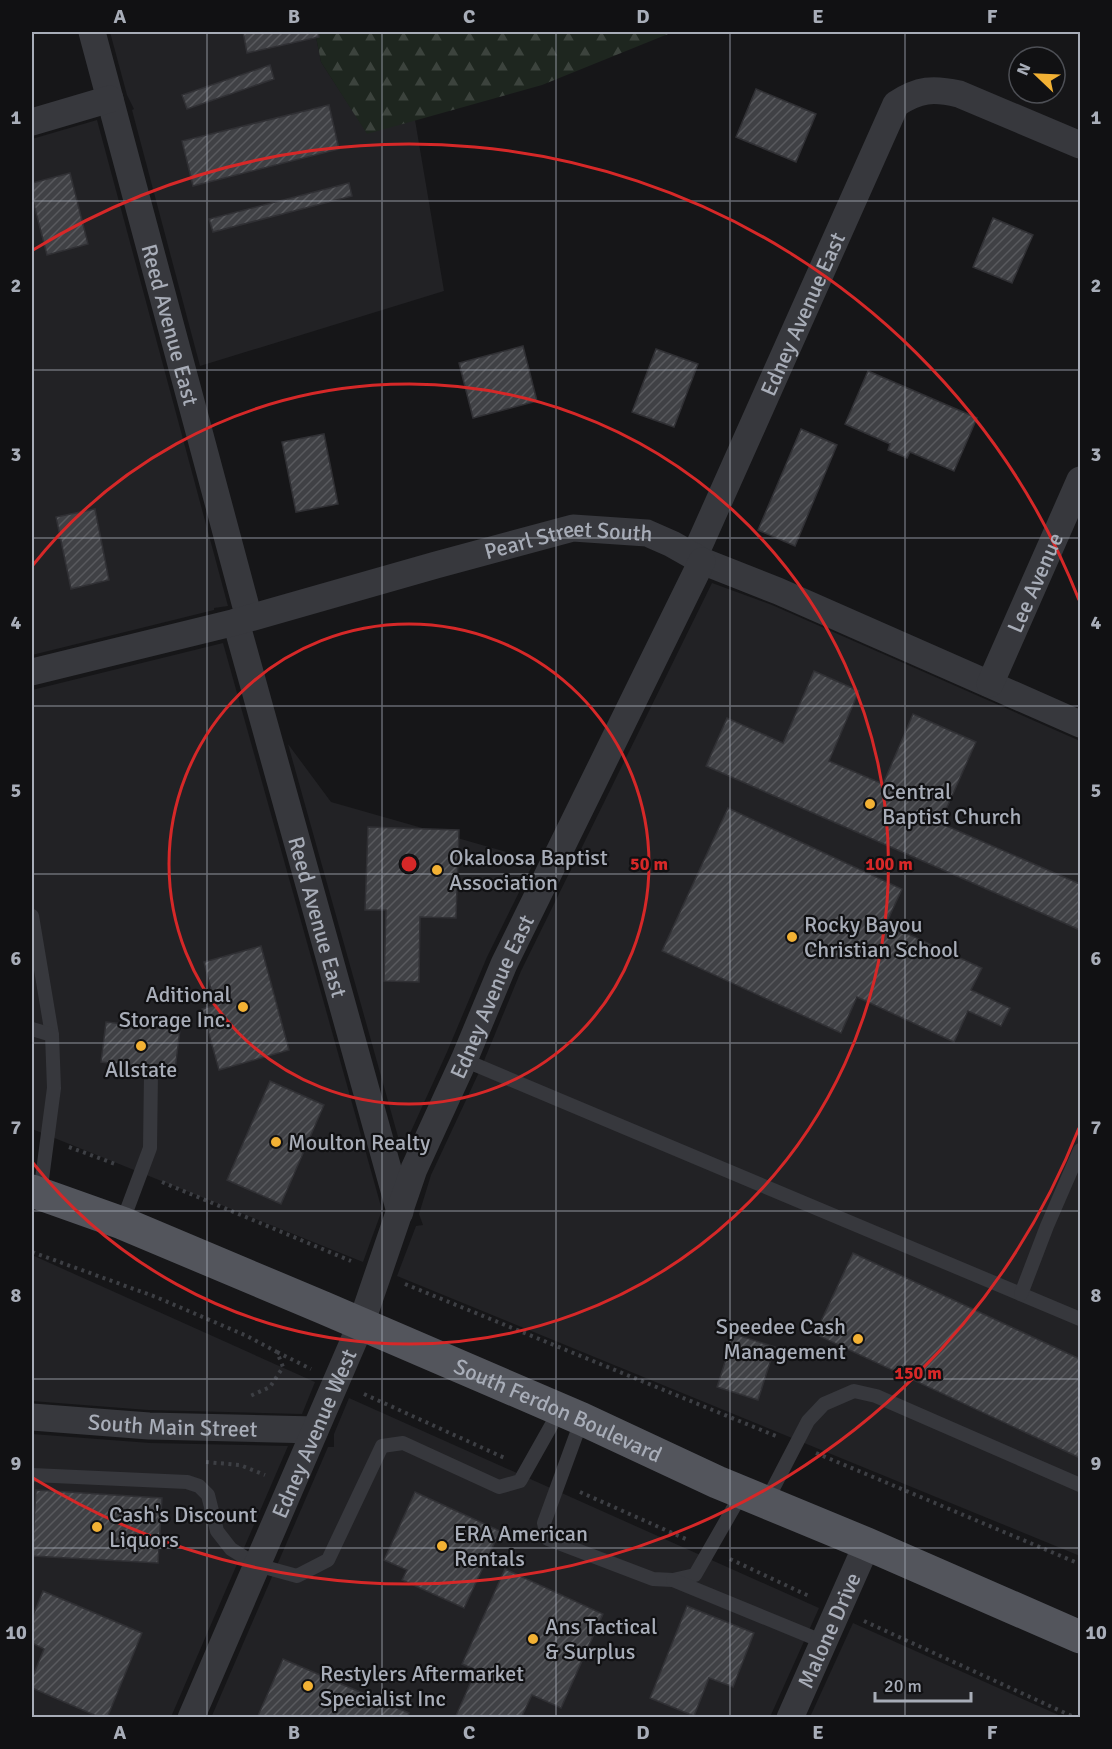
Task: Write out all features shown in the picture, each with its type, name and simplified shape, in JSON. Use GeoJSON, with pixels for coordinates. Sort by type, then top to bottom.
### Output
{"type":"FeatureCollection","features":[{"type":"Feature","properties":{"kind":"main road","name":"South Ferdon Boulevard"},"geometry":{"type":"LineString","coordinates":[[36,1192],[122,1223],[361,1324],[1080,1637]]}},
{"type":"Feature","properties":{"kind":"street","name":"Reed Avenue East"},"geometry":{"type":"LineString","coordinates":[[92,32],[243,620],[400,1212]]}},
{"type":"Feature","properties":{"kind":"street","name":"Edney Avenue East"},"geometry":{"type":"LineString","coordinates":[[400,1212],[414,1168],[464,1060],[504,964],[698,559],[890,113],[896,104],[911,94],[946,91],[959,94],[1080,145]]}},
{"type":"Feature","properties":{"kind":"street"},"geometry":{"type":"LineString","coordinates":[[32,122],[110,99]]}},
{"type":"Feature","properties":{"kind":"street","name":"Lee Avenue"},"geometry":{"type":"LineString","coordinates":[[990,684],[1080,480]]}},
{"type":"Feature","properties":{"kind":"street","name":"Pearl Street South"},"geometry":{"type":"LineString","coordinates":[[32,672],[243,620],[573,528],[647,533],[698,559],[778,591],[1080,724]]}},
{"type":"Feature","properties":{"kind":"street","name":"Edney Avenue West"},"geometry":{"type":"LineString","coordinates":[[191,1718],[361,1324],[400,1212]]}},
{"type":"Feature","properties":{"kind":"street","name":"South Main Street"},"geometry":{"type":"LineString","coordinates":[[32,1417],[149,1426],[315,1430]]}},
{"type":"Feature","properties":{"kind":"street","name":"Malone Drive"},"geometry":{"type":"LineString","coordinates":[[790,1718],[867,1544]]}},
{"type":"Feature","properties":{"kind":"lane"},"geometry":{"type":"LineString","coordinates":[[32,916],[52,1035],[54,1088],[47,1140],[36,1192]]}},
{"type":"Feature","properties":{"kind":"lane"},"geometry":{"type":"LineString","coordinates":[[32,1029],[52,1035]]}},
{"type":"Feature","properties":{"kind":"lane"},"geometry":{"type":"LineString","coordinates":[[464,1060],[1080,1319]]}},
{"type":"Feature","properties":{"kind":"lane"},"geometry":{"type":"LineString","coordinates":[[122,1223],[150,1148],[151,1073]]}},
{"type":"Feature","properties":{"kind":"lane"},"geometry":{"type":"LineString","coordinates":[[1021,1294],[1080,1150]]}},
{"type":"Feature","properties":{"kind":"lane"},"geometry":{"type":"LineString","coordinates":[[571,1415],[559,1483],[544,1524],[548,1539],[653,1579],[674,1580],[695,1575],[710,1549],[796,1444],[808,1421],[824,1404],[854,1391],[876,1395],[1080,1485]]}},
{"type":"Feature","properties":{"kind":"lane"},"geometry":{"type":"LineString","coordinates":[[32,1475],[187,1482],[199,1486],[208,1495],[217,1531],[231,1549],[257,1565],[297,1576],[328,1560],[382,1446],[403,1443],[499,1487],[520,1481],[527,1468],[571,1415]]}},
{"type":"Feature","properties":{"kind":"lane"},"geometry":{"type":"LineString","coordinates":[[674,1580],[824,1642]]}},
{"type":"Feature","properties":{"kind":"path"},"geometry":{"type":"LineString","coordinates":[[47,1140],[141,1173],[1080,1564]]}},
{"type":"Feature","properties":{"kind":"path"},"geometry":{"type":"LineString","coordinates":[[32,1252],[156,1298],[247,1336],[336,1381],[527,1468]]}},
{"type":"Feature","properties":{"kind":"path"},"geometry":{"type":"LineString","coordinates":[[237,1398],[248,1398],[270,1387],[283,1367],[277,1352]]}},
{"type":"Feature","properties":{"kind":"path"},"geometry":{"type":"LineString","coordinates":[[559,1483],[710,1549],[1076,1718]]}},
{"type":"Feature","properties":{"kind":"shaded area"},"geometry":{"type":"Polygon","coordinates":[[[110,32],[315,32],[321,62],[367,133],[415,120],[444,291],[200,366],[132,110],[134,109],[127,95],[110,32]]]}},
{"type":"Feature","properties":{"kind":"shaded area"},"geometry":{"type":"Polygon","coordinates":[[[97,120],[228,606],[32,655],[32,139],[97,120]]]}},
{"type":"Feature","properties":{"kind":"shaded area"},"geometry":{"type":"Polygon","coordinates":[[[712,583],[772,605],[1080,741],[1080,1556],[397,1276],[416,1226],[423,1225],[419,1214],[431,1175],[481,1068],[521,971],[712,583]]]}},
{"type":"Feature","properties":{"kind":"shaded area"},"geometry":{"type":"Polygon","coordinates":[[[223,643],[382,1210],[363,1262],[32,1129],[32,690],[223,643]]]}},
{"type":"Feature","properties":{"kind":"shaded area"},"geometry":{"type":"Polygon","coordinates":[[[288,744],[331,802],[535,860],[487,957],[402,1151],[288,744]]]}},
{"type":"Feature","properties":{"kind":"shaded area"},"geometry":{"type":"Polygon","coordinates":[[[32,1255],[315,1382],[302,1414],[148,1410],[32,1401],[32,1255]]]}},
{"type":"Feature","properties":{"kind":"shaded area"},"geometry":{"type":"Polygon","coordinates":[[[349,1398],[819,1608],[770,1717],[211,1718],[328,1447],[334,1447],[334,1434],[349,1398]]]}},
{"type":"Feature","properties":{"kind":"shaded area"},"geometry":{"type":"Polygon","coordinates":[[[32,1434],[150,1443],[288,1446],[171,1717],[32,1718],[32,1434]]]}},
{"type":"Feature","properties":{"kind":"shaded area"},"geometry":{"type":"Polygon","coordinates":[[[853,1623],[1063,1717],[810,1717],[853,1623]]]}},
{"type":"Feature","properties":{"kind":"green space"},"geometry":{"type":"Polygon","coordinates":[[[315,32],[673,32],[542,85],[367,134],[321,62],[315,32]]]}},
{"type":"Feature","properties":{"kind":"building"},"geometry":{"type":"Polygon","coordinates":[[[243,32],[318,32],[319,37],[247,53],[243,32]]]}},
{"type":"Feature","properties":{"kind":"building"},"geometry":{"type":"Polygon","coordinates":[[[270,65],[274,79],[187,109],[182,95],[270,65]]]}},
{"type":"Feature","properties":{"kind":"building"},"geometry":{"type":"Polygon","coordinates":[[[756,89],[816,114],[796,162],[736,137],[756,89]]]}},
{"type":"Feature","properties":{"kind":"building"},"geometry":{"type":"Polygon","coordinates":[[[329,105],[339,149],[193,186],[182,141],[329,105]]]}},
{"type":"Feature","properties":{"kind":"building"},"geometry":{"type":"Polygon","coordinates":[[[70,173],[88,244],[47,255],[32,197],[32,183],[70,173]]]}},
{"type":"Feature","properties":{"kind":"building"},"geometry":{"type":"Polygon","coordinates":[[[349,183],[352,196],[213,232],[209,219],[349,183]]]}},
{"type":"Feature","properties":{"kind":"building"},"geometry":{"type":"Polygon","coordinates":[[[993,218],[1033,235],[1012,283],[973,267],[993,218]]]}},
{"type":"Feature","properties":{"kind":"building"},"geometry":{"type":"Polygon","coordinates":[[[523,346],[537,401],[473,418],[459,363],[523,346]]]}},
{"type":"Feature","properties":{"kind":"building"},"geometry":{"type":"Polygon","coordinates":[[[656,349],[698,364],[674,427],[632,412],[656,349]]]}},
{"type":"Feature","properties":{"kind":"building"},"geometry":{"type":"Polygon","coordinates":[[[868,371],[977,418],[954,471],[910,452],[907,458],[888,450],[890,444],[845,424],[868,371]]]}},
{"type":"Feature","properties":{"kind":"building"},"geometry":{"type":"Polygon","coordinates":[[[801,429],[837,445],[795,546],[758,530],[801,429]]]}},
{"type":"Feature","properties":{"kind":"building"},"geometry":{"type":"Polygon","coordinates":[[[324,434],[338,504],[296,512],[282,442],[324,434]]]}},
{"type":"Feature","properties":{"kind":"building"},"geometry":{"type":"Polygon","coordinates":[[[95,509],[109,580],[71,589],[56,517],[95,509]]]}},
{"type":"Feature","properties":{"kind":"building","name":"Central Baptist Church"},"geometry":{"type":"Polygon","coordinates":[[[814,671],[859,691],[829,761],[883,784],[913,714],[976,742],[940,823],[1080,884],[1080,930],[706,766],[727,718],[783,743],[814,671]]]}},
{"type":"Feature","properties":{"kind":"building","name":"Rocky Bayou Christian School"},"geometry":{"type":"Polygon","coordinates":[[[728,808],[902,889],[886,924],[982,968],[971,990],[1010,1008],[1001,1026],[968,1011],[954,1042],[857,997],[841,1033],[662,951],[728,808]]]}},
{"type":"Feature","properties":{"kind":"building"},"geometry":{"type":"Polygon","coordinates":[[[368,827],[459,830],[456,918],[420,917],[419,982],[384,981],[386,910],[365,910],[368,827]]]}},
{"type":"Feature","properties":{"kind":"building","name":"Aditional Storage Inc."},"geometry":{"type":"Polygon","coordinates":[[[261,946],[289,1050],[219,1070],[202,1009],[215,1005],[204,962],[261,946]]]}},
{"type":"Feature","properties":{"kind":"building","name":"Allstate"},"geometry":{"type":"Polygon","coordinates":[[[106,1022],[180,1030],[175,1070],[101,1062],[106,1022]]]}},
{"type":"Feature","properties":{"kind":"building","name":"Moulton Realty"},"geometry":{"type":"Polygon","coordinates":[[[270,1081],[324,1105],[281,1204],[227,1180],[270,1081]]]}},
{"type":"Feature","properties":{"kind":"building"},"geometry":{"type":"Polygon","coordinates":[[[853,1253],[1080,1359],[1080,1458],[815,1334],[853,1253]]]}},
{"type":"Feature","properties":{"kind":"building"},"geometry":{"type":"Polygon","coordinates":[[[734,1334],[775,1347],[758,1400],[717,1387],[734,1334]]]}},
{"type":"Feature","properties":{"kind":"building","name":"Cash's Discount Liquors"},"geometry":{"type":"Polygon","coordinates":[[[36,1490],[162,1498],[158,1563],[32,1556],[36,1490]]]}},
{"type":"Feature","properties":{"kind":"building","name":"ERA American Rentals"},"geometry":{"type":"Polygon","coordinates":[[[415,1492],[500,1531],[464,1608],[402,1580],[407,1570],[384,1560],[415,1492]]]}},
{"type":"Feature","properties":{"kind":"building","name":"Ans Tactical & Surplus"},"geometry":{"type":"Polygon","coordinates":[[[505,1569],[603,1614],[561,1708],[532,1695],[521,1718],[455,1718],[476,1670],[462,1664],[505,1569]]]}},
{"type":"Feature","properties":{"kind":"building"},"geometry":{"type":"Polygon","coordinates":[[[43,1591],[142,1633],[107,1718],[101,1718],[32,1688],[32,1678],[44,1649],[32,1643],[32,1618],[43,1591]]]}},
{"type":"Feature","properties":{"kind":"building"},"geometry":{"type":"Polygon","coordinates":[[[687,1606],[754,1633],[733,1687],[709,1678],[694,1716],[650,1698],[687,1606]]]}},
{"type":"Feature","properties":{"kind":"building","name":"Restylers Aftermarket Specialist Inc"},"geometry":{"type":"Polygon","coordinates":[[[283,1659],[409,1713],[407,1718],[257,1718],[283,1659]]]}},
{"type":"Feature","properties":{"kind":"place","name":"Central Baptist Church"},"geometry":{"type":"Point","coordinates":[870,804]}},
{"type":"Feature","properties":{"kind":"place","name":"Okaloosa Baptist Association"},"geometry":{"type":"Point","coordinates":[437,870]}},
{"type":"Feature","properties":{"kind":"place","name":"Rocky Bayou Christian School"},"geometry":{"type":"Point","coordinates":[792,937]}},
{"type":"Feature","properties":{"kind":"place","name":"Aditional Storage Inc."},"geometry":{"type":"Point","coordinates":[243,1007]}},
{"type":"Feature","properties":{"kind":"place","name":"Allstate"},"geometry":{"type":"Point","coordinates":[141,1046]}},
{"type":"Feature","properties":{"kind":"place","name":"Moulton Realty"},"geometry":{"type":"Point","coordinates":[276,1142]}},
{"type":"Feature","properties":{"kind":"place","name":"Speedee Cash Management"},"geometry":{"type":"Point","coordinates":[858,1339]}},
{"type":"Feature","properties":{"kind":"place","name":"Cash's Discount Liquors"},"geometry":{"type":"Point","coordinates":[97,1527]}},
{"type":"Feature","properties":{"kind":"place","name":"ERA American Rentals"},"geometry":{"type":"Point","coordinates":[442,1546]}},
{"type":"Feature","properties":{"kind":"place","name":"Ans Tactical & Surplus"},"geometry":{"type":"Point","coordinates":[533,1639]}},
{"type":"Feature","properties":{"kind":"place","name":"Restylers Aftermarket Specialist Inc"},"geometry":{"type":"Point","coordinates":[308,1686]}}]}
